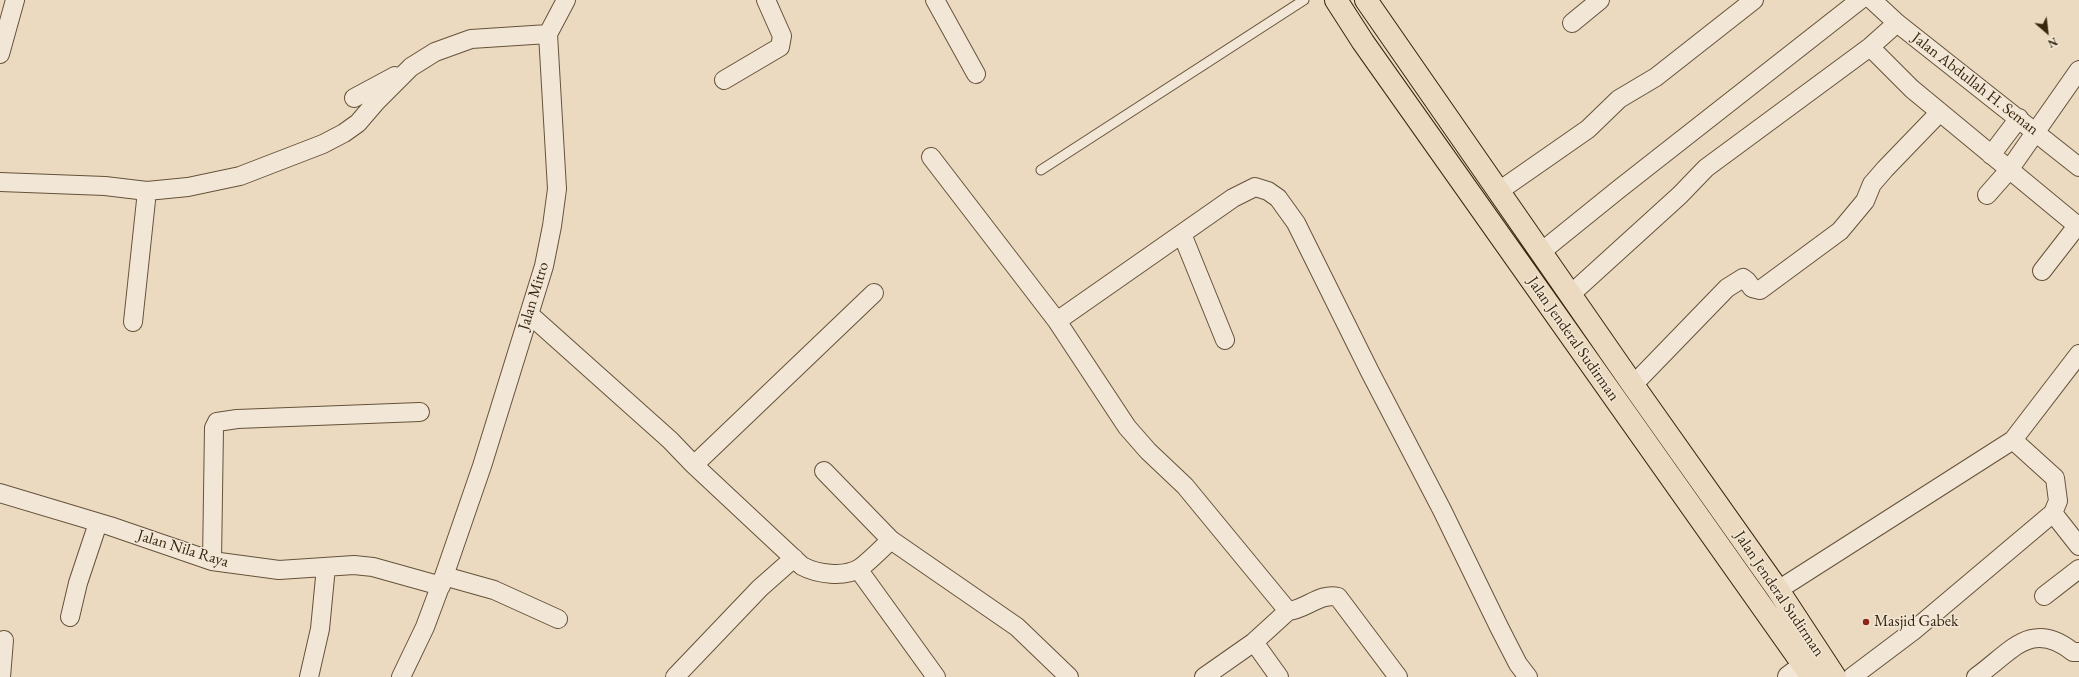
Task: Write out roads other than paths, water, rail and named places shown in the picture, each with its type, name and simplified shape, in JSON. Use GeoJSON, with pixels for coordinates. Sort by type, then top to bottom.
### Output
{"type":"FeatureCollection","features":[{"type":"Feature","properties":{"kind":"highway","name":"Jalan Jenderal Sudirman"},"geometry":{"type":"LineString","coordinates":[[1336,0],[1397,90],[1806,668],[1835,677]]}},
{"type":"Feature","properties":{"kind":"highway","name":"Jalan Jenderal Sudirman"},"geometry":{"type":"LineString","coordinates":[[1366,0],[1633,385],[1778,590],[1806,668]]}},
{"type":"Feature","properties":{"kind":"highway"},"geometry":{"type":"LineString","coordinates":[[1397,90],[1416,74]]}},
{"type":"Feature","properties":{"kind":"street"},"geometry":{"type":"LineString","coordinates":[[0,54],[15,0]]}},
{"type":"Feature","properties":{"kind":"street"},"geometry":{"type":"LineString","coordinates":[[354,98],[435,52],[471,40],[548,34],[566,0]]}},
{"type":"Feature","properties":{"kind":"street"},"geometry":{"type":"LineString","coordinates":[[724,80],[780,47],[782,36],[766,0]]}},
{"type":"Feature","properties":{"kind":"street"},"geometry":{"type":"LineString","coordinates":[[934,0],[976,74]]}},
{"type":"Feature","properties":{"kind":"street"},"geometry":{"type":"LineString","coordinates":[[1572,23],[1600,0]]}},
{"type":"Feature","properties":{"kind":"street"},"geometry":{"type":"LineString","coordinates":[[1499,191],[1588,129],[1619,99],[1656,77],[1754,0]]}},
{"type":"Feature","properties":{"kind":"street"},"geometry":{"type":"LineString","coordinates":[[1541,252],[1860,0]]}},
{"type":"Feature","properties":{"kind":"street","name":"Jalan Abdullah H. Seman"},"geometry":{"type":"LineString","coordinates":[[1872,0],[1897,23],[2079,167]]}},
{"type":"Feature","properties":{"kind":"street"},"geometry":{"type":"LineString","coordinates":[[1571,294],[1680,195],[1706,168],[1870,47],[1897,23]]}},
{"type":"Feature","properties":{"kind":"street","name":"Jalan Mitro"},"geometry":{"type":"LineString","coordinates":[[401,677],[425,627],[482,466],[542,271],[552,226],[557,189],[548,34]]}},
{"type":"Feature","properties":{"kind":"street"},"geometry":{"type":"LineString","coordinates":[[1870,47],[1912,89],[2078,226],[2042,271]]}},
{"type":"Feature","properties":{"kind":"street"},"geometry":{"type":"LineString","coordinates":[[0,182],[104,186],[153,190],[188,187],[240,176],[323,144],[344,133],[358,123],[376,102],[411,67]]}},
{"type":"Feature","properties":{"kind":"street"},"geometry":{"type":"LineString","coordinates":[[1987,195],[2009,170],[2079,70]]}},
{"type":"Feature","properties":{"kind":"street"},"geometry":{"type":"LineString","coordinates":[[1633,385],[1727,288],[1742,278],[1747,281],[1752,288],[1756,290],[1762,289],[1840,231],[1865,201],[1872,184],[1940,112]]}},
{"type":"Feature","properties":{"kind":"street"},"geometry":{"type":"LineString","coordinates":[[1991,155],[2019,118]]}},
{"type":"Feature","properties":{"kind":"street"},"geometry":{"type":"LineString","coordinates":[[931,157],[1057,321],[1127,427],[1148,451],[1184,486],[1288,610]]}},
{"type":"Feature","properties":{"kind":"street"},"geometry":{"type":"LineString","coordinates":[[1057,321],[1249,189],[1262,188],[1278,198],[1296,223],[1370,372],[1442,510],[1499,627],[1518,664],[1528,677]]}},
{"type":"Feature","properties":{"kind":"street"},"geometry":{"type":"LineString","coordinates":[[133,322],[153,190]]}},
{"type":"Feature","properties":{"kind":"street"},"geometry":{"type":"LineString","coordinates":[[1182,234],[1225,340]]}},
{"type":"Feature","properties":{"kind":"street"},"geometry":{"type":"LineString","coordinates":[[694,465],[874,292]]}},
{"type":"Feature","properties":{"kind":"street"},"geometry":{"type":"LineString","coordinates":[[529,314],[670,440],[694,465],[794,558],[808,569],[829,574],[858,569],[891,540]]}},
{"type":"Feature","properties":{"kind":"street"},"geometry":{"type":"LineString","coordinates":[[1778,590],[2013,440],[2079,354]]}},
{"type":"Feature","properties":{"kind":"street"},"geometry":{"type":"LineString","coordinates":[[212,561],[214,428],[217,422],[237,419],[420,412]]}},
{"type":"Feature","properties":{"kind":"street"},"geometry":{"type":"LineString","coordinates":[[1852,677],[1913,631],[2053,513],[2058,501],[2055,478],[2013,440]]}},
{"type":"Feature","properties":{"kind":"street"},"geometry":{"type":"LineString","coordinates":[[824,471],[891,540],[1017,626],[1068,677]]}},
{"type":"Feature","properties":{"kind":"street","name":"Jalan Nila Raya"},"geometry":{"type":"LineString","coordinates":[[0,493],[98,523],[212,561],[279,570],[354,565],[373,567],[494,590],[558,619]]}},
{"type":"Feature","properties":{"kind":"street"},"geometry":{"type":"LineString","coordinates":[[2053,513],[2079,546]]}},
{"type":"Feature","properties":{"kind":"street"},"geometry":{"type":"LineString","coordinates":[[70,617],[78,584],[98,523]]}},
{"type":"Feature","properties":{"kind":"street"},"geometry":{"type":"LineString","coordinates":[[675,677],[760,588],[794,558]]}},
{"type":"Feature","properties":{"kind":"street"},"geometry":{"type":"LineString","coordinates":[[308,677],[320,629],[326,567]]}},
{"type":"Feature","properties":{"kind":"street"},"geometry":{"type":"LineString","coordinates":[[858,569],[936,677]]}},
{"type":"Feature","properties":{"kind":"street"},"geometry":{"type":"LineString","coordinates":[[2044,596],[2079,569]]}},
{"type":"Feature","properties":{"kind":"street"},"geometry":{"type":"LineString","coordinates":[[1204,677],[1254,642],[1288,610],[1296,610],[1331,596],[1338,597],[1398,677]]}},
{"type":"Feature","properties":{"kind":"street"},"geometry":{"type":"LineString","coordinates":[[1976,677],[2028,638],[2045,637],[2067,647],[2073,652],[2079,652]]}},
{"type":"Feature","properties":{"kind":"street"},"geometry":{"type":"LineString","coordinates":[[2,677],[4,640]]}},
{"type":"Feature","properties":{"kind":"street"},"geometry":{"type":"LineString","coordinates":[[1254,642],[1279,677]]}},
{"type":"Feature","properties":{"kind":"lane"},"geometry":{"type":"LineString","coordinates":[[1042,170],[1304,0]]}},
{"type":"Feature","properties":{"kind":"place","name":"Masjid Gabek"},"geometry":{"type":"Point","coordinates":[1866,622]}}]}
